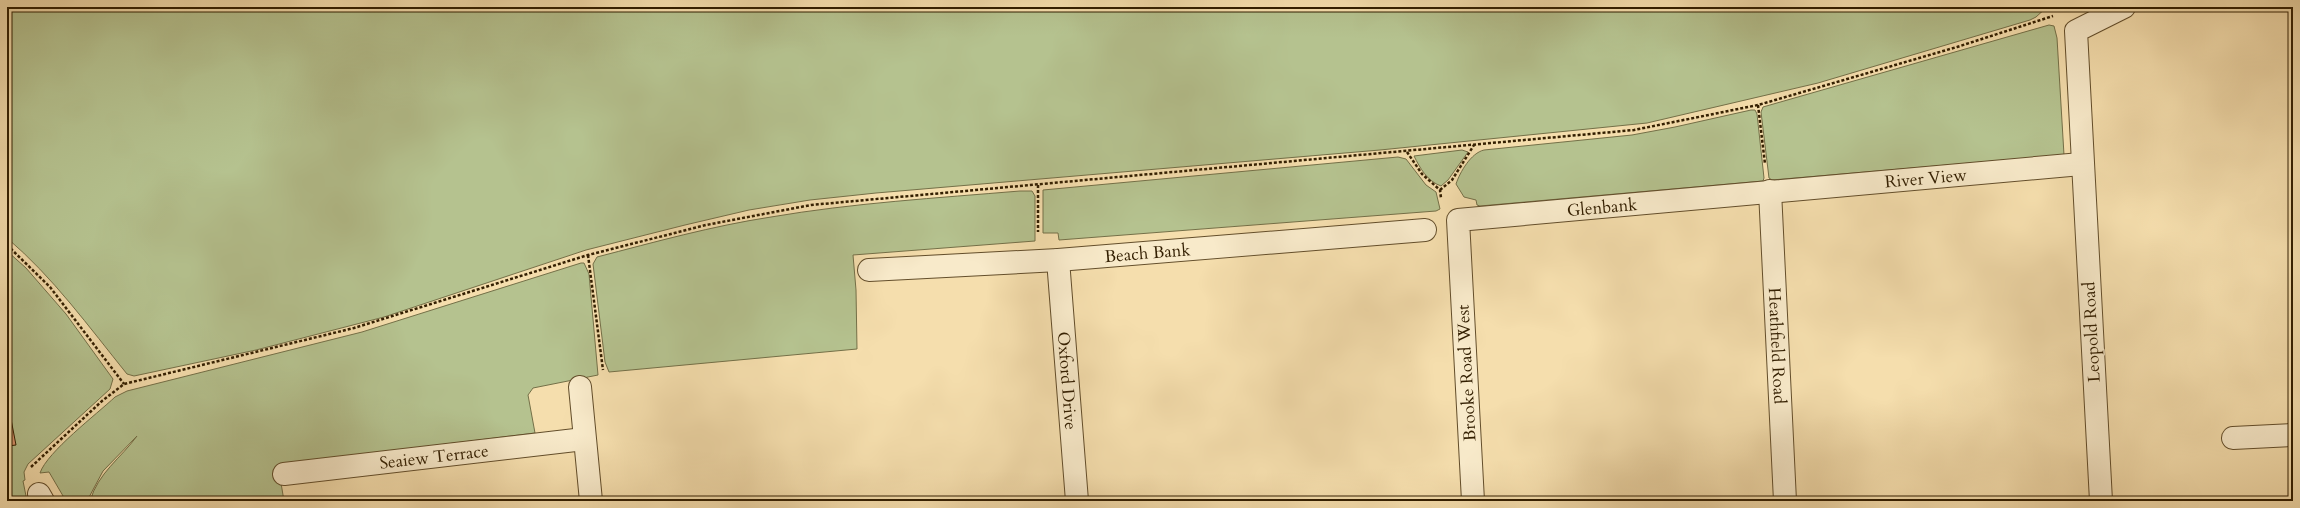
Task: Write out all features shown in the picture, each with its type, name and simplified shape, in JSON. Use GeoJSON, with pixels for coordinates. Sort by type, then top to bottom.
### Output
{"type":"FeatureCollection","features":[{"type":"Feature","properties":{"kind":"street","name":"Leopold Road"},"geometry":{"type":"LineString","coordinates":[[2101,501],[2081,164],[2076,31],[2124,7]]}},
{"type":"Feature","properties":{"kind":"street","name":"River View"},"geometry":{"type":"LineString","coordinates":[[1770,191],[2081,164]]}},
{"type":"Feature","properties":{"kind":"street","name":"Glenbank"},"geometry":{"type":"LineString","coordinates":[[1458,220],[1770,191]]}},
{"type":"Feature","properties":{"kind":"street","name":"Heathfield Road"},"geometry":{"type":"LineString","coordinates":[[1770,191],[1785,501]]}},
{"type":"Feature","properties":{"kind":"street","name":"Brooke Road West"},"geometry":{"type":"LineString","coordinates":[[1458,220],[1473,501]]}},
{"type":"Feature","properties":{"kind":"street","name":"Beach Bank"},"geometry":{"type":"LineString","coordinates":[[870,270],[1058,260],[1425,230]]}},
{"type":"Feature","properties":{"kind":"street","name":"Oxford Drive"},"geometry":{"type":"LineString","coordinates":[[1058,260],[1078,501]]}},
{"type":"Feature","properties":{"kind":"street"},"geometry":{"type":"LineString","coordinates":[[580,387],[591,501]]}},
{"type":"Feature","properties":{"kind":"street"},"geometry":{"type":"LineString","coordinates":[[2233,438],[2293,435]]}},
{"type":"Feature","properties":{"kind":"street","name":"Seaiew Terrace"},"geometry":{"type":"LineString","coordinates":[[284,474],[584,439]]}},
{"type":"Feature","properties":{"kind":"path"},"geometry":{"type":"LineString","coordinates":[[27,472],[34,463],[44,456],[102,401],[124,384],[354,328],[588,255],[706,224],[811,205],[1406,152],[1474,144],[1634,130],[1758,104],[1957,47],[2056,16]]}},
{"type":"Feature","properties":{"kind":"path"},"geometry":{"type":"LineString","coordinates":[[1758,104],[1770,191]]}},
{"type":"Feature","properties":{"kind":"path"},"geometry":{"type":"LineString","coordinates":[[1440,190],[1452,180],[1474,144]]}},
{"type":"Feature","properties":{"kind":"path"},"geometry":{"type":"LineString","coordinates":[[1406,152],[1422,174],[1440,190],[1443,207],[1458,220]]}},
{"type":"Feature","properties":{"kind":"path"},"geometry":{"type":"LineString","coordinates":[[1038,185],[1038,236],[1054,236],[1058,260]]}},
{"type":"Feature","properties":{"kind":"path"},"geometry":{"type":"LineString","coordinates":[[7,245],[50,286],[124,384]]}},
{"type":"Feature","properties":{"kind":"path"},"geometry":{"type":"LineString","coordinates":[[580,387],[605,386],[588,255]]}},
{"type":"Feature","properties":{"kind":"green space"},"geometry":{"type":"Polygon","coordinates":[[[7,7],[2047,7],[2036,17],[2030,20],[1818,83],[1647,123],[1380,150],[876,193],[810,200],[749,210],[586,250],[384,317],[256,350],[134,376],[127,374],[40,269],[7,238],[7,7]]]}},
{"type":"Feature","properties":{"kind":"green space"},"geometry":{"type":"Polygon","coordinates":[[[2049,25],[2054,26],[2057,38],[2064,155],[1772,180],[1769,178],[1761,112],[1763,107],[2049,25]]]}},
{"type":"Feature","properties":{"kind":"green space"},"geometry":{"type":"Polygon","coordinates":[[[1755,110],[1757,114],[1764,178],[1763,181],[1480,206],[1477,205],[1476,200],[1464,197],[1456,184],[1460,174],[1470,159],[1484,150],[1632,135],[1755,110]]]}},
{"type":"Feature","properties":{"kind":"green space"},"geometry":{"type":"Polygon","coordinates":[[[1462,150],[1468,152],[1448,180],[1441,186],[1436,184],[1428,177],[1421,169],[1414,156],[1462,150]]]}},
{"type":"Feature","properties":{"kind":"green space"},"geometry":{"type":"Polygon","coordinates":[[[1398,157],[1406,159],[1426,185],[1436,192],[1440,209],[1436,211],[1059,240],[1058,233],[1043,233],[1043,190],[1398,157]]]}},
{"type":"Feature","properties":{"kind":"green space"},"geometry":{"type":"Polygon","coordinates":[[[1032,191],[1035,196],[1035,241],[853,255],[856,290],[857,349],[609,372],[605,362],[593,264],[597,257],[705,230],[802,212],[895,201],[1032,191]]]}},
{"type":"Feature","properties":{"kind":"green space"},"geometry":{"type":"Polygon","coordinates":[[[7,251],[26,268],[66,314],[113,379],[110,389],[28,464],[24,472],[25,480],[23,481],[27,501],[7,501],[7,251]]]}},
{"type":"Feature","properties":{"kind":"green space"},"geometry":{"type":"Polygon","coordinates":[[[584,263],[589,274],[598,375],[533,388],[528,395],[535,433],[278,465],[284,501],[90,501],[98,482],[137,436],[103,471],[87,501],[66,501],[49,472],[40,473],[44,464],[62,444],[115,397],[127,391],[362,332],[584,263]]]}},
{"type":"Feature","properties":{"kind":"building"},"geometry":{"type":"Polygon","coordinates":[[[9,409],[16,445],[8,446],[7,410],[9,409]]]}}]}
